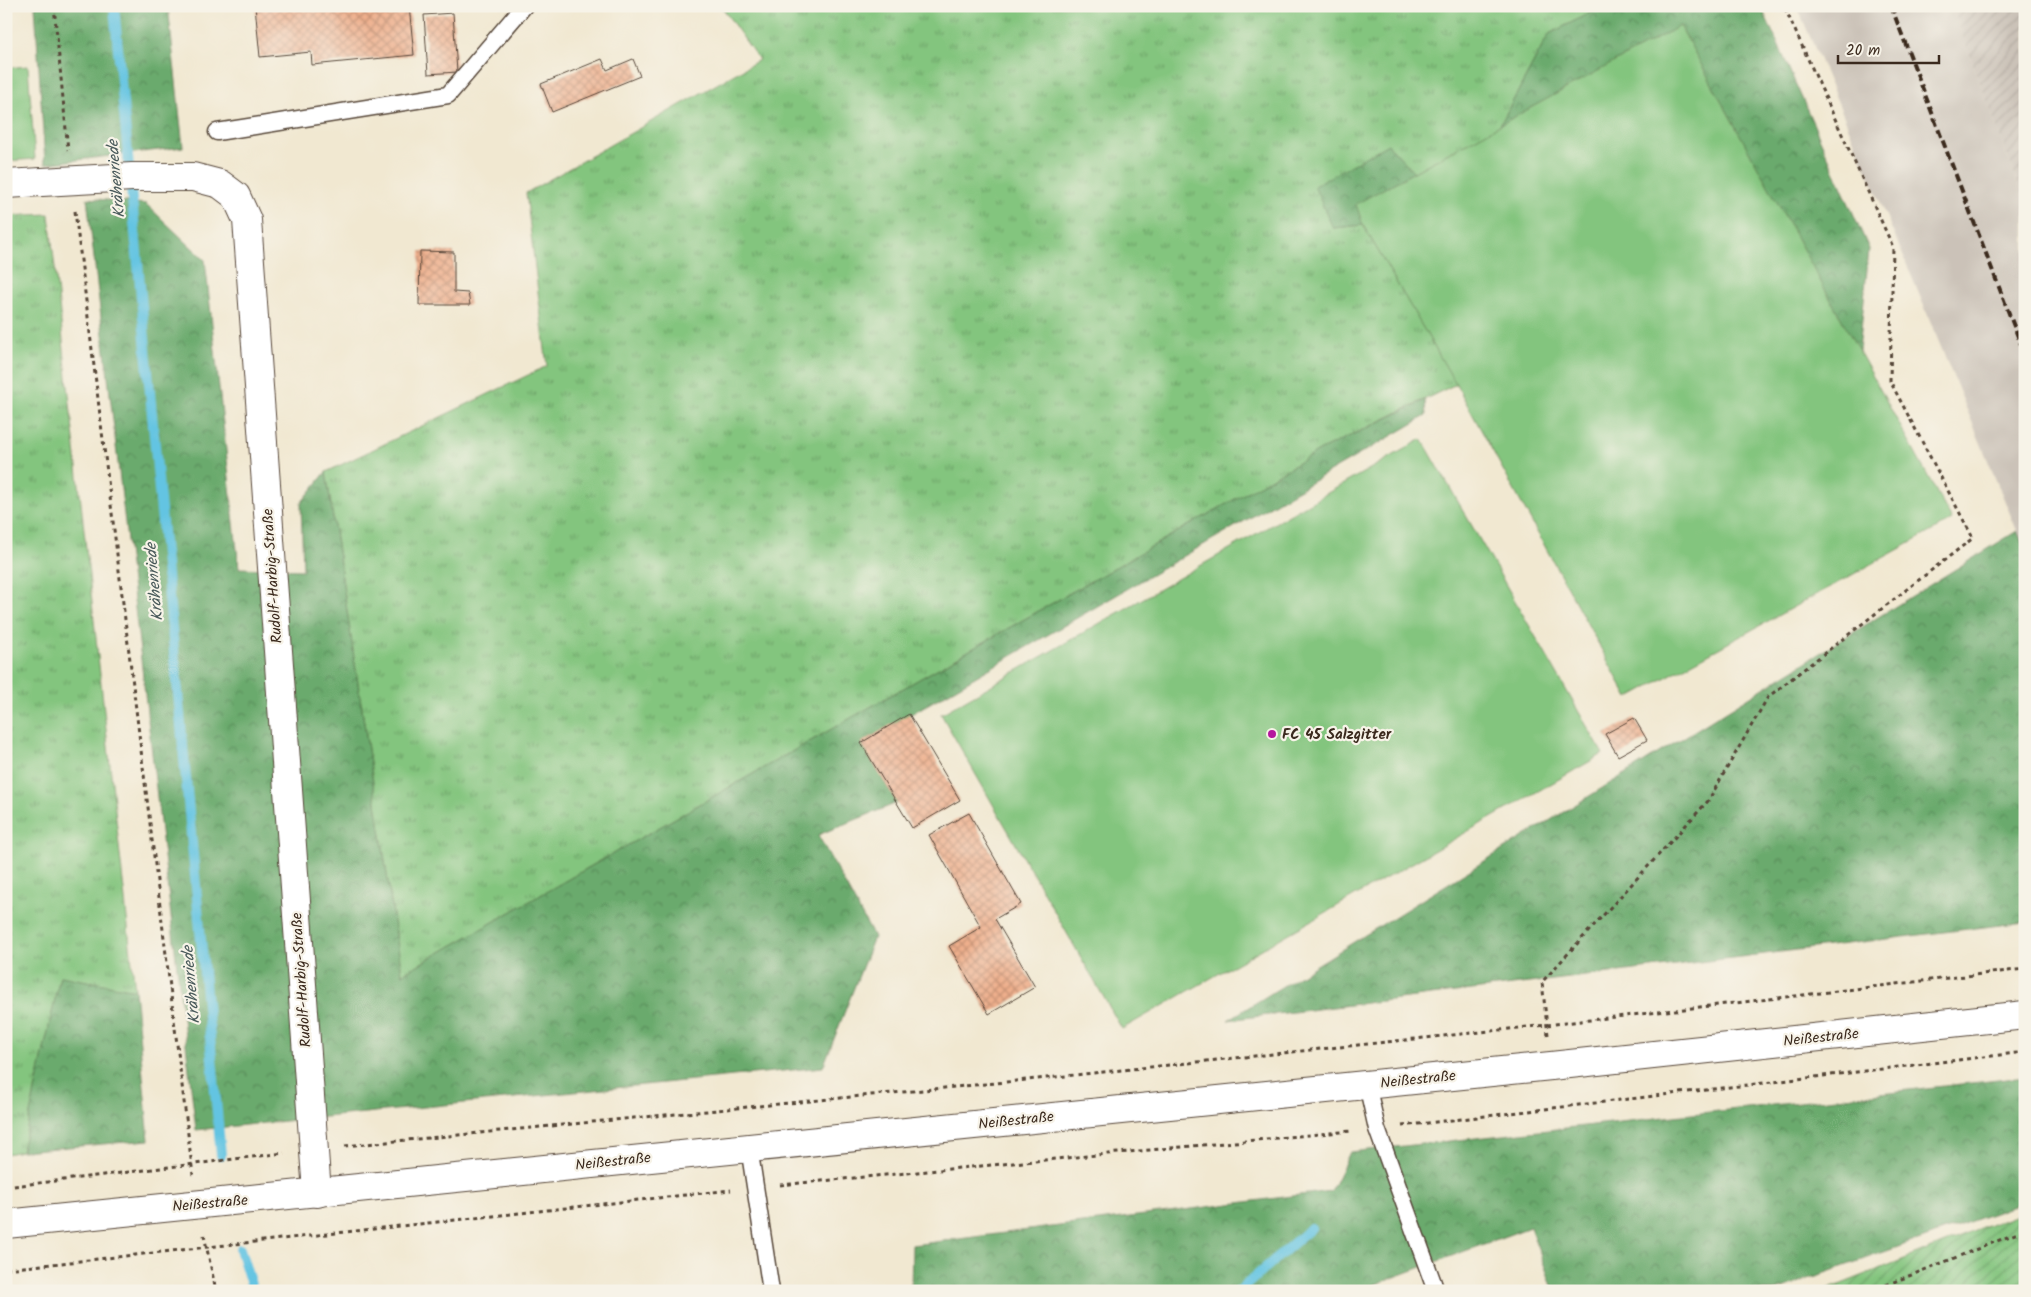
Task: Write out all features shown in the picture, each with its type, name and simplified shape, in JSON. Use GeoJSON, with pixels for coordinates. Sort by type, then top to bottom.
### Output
{"type":"FeatureCollection","features":[{"type":"Feature","properties":{"kind":"street","name":"Rudolf-Harbig-Straße"},"geometry":{"type":"LineString","coordinates":[[6,184],[104,178],[193,177],[220,184],[236,196],[247,220],[317,1193]]}},
{"type":"Feature","properties":{"kind":"street","name":"Neißestraße"},"geometry":{"type":"LineString","coordinates":[[6,1224],[1551,1066],[2025,1015]]}},
{"type":"Feature","properties":{"kind":"lane"},"geometry":{"type":"LineString","coordinates":[[217,132],[448,95],[524,6]]}},
{"type":"Feature","properties":{"kind":"lane"},"geometry":{"type":"LineString","coordinates":[[1368,1084],[1377,1128],[1436,1291]]}},
{"type":"Feature","properties":{"kind":"lane"},"geometry":{"type":"LineString","coordinates":[[749,1147],[771,1291]]}},
{"type":"Feature","properties":{"kind":"path"},"geometry":{"type":"LineString","coordinates":[[54,6],[71,180],[191,1166],[216,1291]]}},
{"type":"Feature","properties":{"kind":"path"},"geometry":{"type":"LineString","coordinates":[[1551,1066],[1542,982],[1708,801],[1768,697],[1973,538],[1890,381],[1893,247],[1784,6]]}},
{"type":"Feature","properties":{"kind":"path"},"geometry":{"type":"LineString","coordinates":[[6,1187],[191,1166],[313,1149],[1027,1080],[1547,1025],[2025,969]]}},
{"type":"Feature","properties":{"kind":"path"},"geometry":{"type":"LineString","coordinates":[[6,1269],[756,1188],[1377,1128],[2025,1052]]}},
{"type":"Feature","properties":{"kind":"path"},"geometry":{"type":"LineString","coordinates":[[1871,1291],[2025,1230]]}},
{"type":"Feature","properties":{"kind":"shaded area"},"geometry":{"type":"Polygon","coordinates":[[[1797,6],[1951,6],[2025,203],[2025,550],[1907,265],[1797,6]]]}},
{"type":"Feature","properties":{"kind":"shaded area"},"geometry":{"type":"Polygon","coordinates":[[[1951,6],[2025,6],[2025,203],[1951,6]]]}},
{"type":"Feature","properties":{"kind":"green space"},"geometry":{"type":"Polygon","coordinates":[[[35,6],[168,6],[183,147],[45,164],[35,6]]]}},
{"type":"Feature","properties":{"kind":"green space"},"geometry":{"type":"Polygon","coordinates":[[[721,6],[1604,6],[1549,34],[1500,125],[1414,172],[1388,144],[1333,228],[1363,225],[1456,384],[1321,450],[402,974],[326,472],[547,366],[526,193],[759,60],[721,6]]]}},
{"type":"Feature","properties":{"kind":"green space"},"geometry":{"type":"Polygon","coordinates":[[[1604,6],[1761,6],[1869,249],[1859,351],[1680,26],[1500,125],[1549,34],[1604,6]]]}},
{"type":"Feature","properties":{"kind":"green space"},"geometry":{"type":"Polygon","coordinates":[[[1680,26],[1952,520],[1628,698],[1456,384],[1363,225],[1356,204],[1680,26]]]}},
{"type":"Feature","properties":{"kind":"green space"},"geometry":{"type":"Polygon","coordinates":[[[28,66],[35,159],[6,161],[6,68],[28,66]]]}},
{"type":"Feature","properties":{"kind":"green space"},"geometry":{"type":"Polygon","coordinates":[[[1388,144],[1414,172],[1357,204],[1363,225],[1333,228],[1314,186],[1388,144]]]}},
{"type":"Feature","properties":{"kind":"green space"},"geometry":{"type":"Polygon","coordinates":[[[87,198],[146,204],[205,260],[239,568],[303,570],[301,503],[326,472],[402,974],[1321,450],[1425,400],[1426,416],[861,743],[897,803],[818,835],[874,937],[823,1067],[196,1130],[87,198]]]}},
{"type":"Feature","properties":{"kind":"green space"},"geometry":{"type":"Polygon","coordinates":[[[49,214],[135,990],[60,976],[22,1151],[6,1154],[6,216],[49,214]]]}},
{"type":"Feature","properties":{"kind":"green space","name":"FC 45 Salzgitter"},"geometry":{"type":"Polygon","coordinates":[[[1422,439],[1603,754],[1122,1029],[941,714],[1422,439]]]}},
{"type":"Feature","properties":{"kind":"green space"},"geometry":{"type":"Polygon","coordinates":[[[2017,531],[2025,550],[2025,922],[1228,1020],[2017,531]]]}},
{"type":"Feature","properties":{"kind":"green space"},"geometry":{"type":"Polygon","coordinates":[[[60,976],[135,990],[149,1140],[22,1151],[60,976]]]}},
{"type":"Feature","properties":{"kind":"green space"},"geometry":{"type":"Polygon","coordinates":[[[2025,1077],[2025,1202],[1774,1291],[1554,1291],[1530,1227],[1357,1291],[911,1291],[912,1245],[1331,1191],[1350,1152],[2025,1077]]]}},
{"type":"Feature","properties":{"kind":"green space"},"geometry":{"type":"Polygon","coordinates":[[[2025,1211],[2025,1291],[1824,1291],[2025,1211]]]}},
{"type":"Feature","properties":{"kind":"building"},"geometry":{"type":"Polygon","coordinates":[[[255,6],[409,6],[414,55],[312,65],[311,52],[260,57],[255,6]]]}},
{"type":"Feature","properties":{"kind":"building"},"geometry":{"type":"Polygon","coordinates":[[[453,13],[457,72],[428,74],[424,15],[453,13]]]}},
{"type":"Feature","properties":{"kind":"building"},"geometry":{"type":"Polygon","coordinates":[[[602,59],[607,70],[633,59],[640,76],[552,112],[541,84],[602,59]]]}},
{"type":"Feature","properties":{"kind":"building"},"geometry":{"type":"Polygon","coordinates":[[[420,251],[454,252],[454,292],[468,293],[470,305],[419,305],[420,251]]]}},
{"type":"Feature","properties":{"kind":"building"},"geometry":{"type":"Polygon","coordinates":[[[909,714],[960,800],[912,828],[861,743],[909,714]]]}},
{"type":"Feature","properties":{"kind":"building"},"geometry":{"type":"Polygon","coordinates":[[[1634,718],[1647,740],[1618,756],[1605,734],[1634,718]]]}},
{"type":"Feature","properties":{"kind":"building"},"geometry":{"type":"Polygon","coordinates":[[[969,813],[1021,904],[995,919],[1035,987],[989,1014],[949,946],[981,927],[929,835],[969,813]]]}},
{"type":"Feature","properties":{"kind":"waterway","name":"Krähenriede"},"geometry":{"type":"LineString","coordinates":[[114,6],[221,1155]]}},
{"type":"Feature","properties":{"kind":"waterway","name":"Krähenriede"},"geometry":{"type":"LineString","coordinates":[[1239,1291],[1311,1228]]}},
{"type":"Feature","properties":{"kind":"waterway","name":"Krähenriede"},"geometry":{"type":"LineString","coordinates":[[240,1249],[253,1291]]}},
{"type":"Feature","properties":{"kind":"railway"},"geometry":{"type":"LineString","coordinates":[[1891,6],[2025,355]]}},
{"type":"Feature","properties":{"kind":"place","name":"FC 45 Salzgitter"},"geometry":{"type":"Point","coordinates":[1272,734]}}]}
